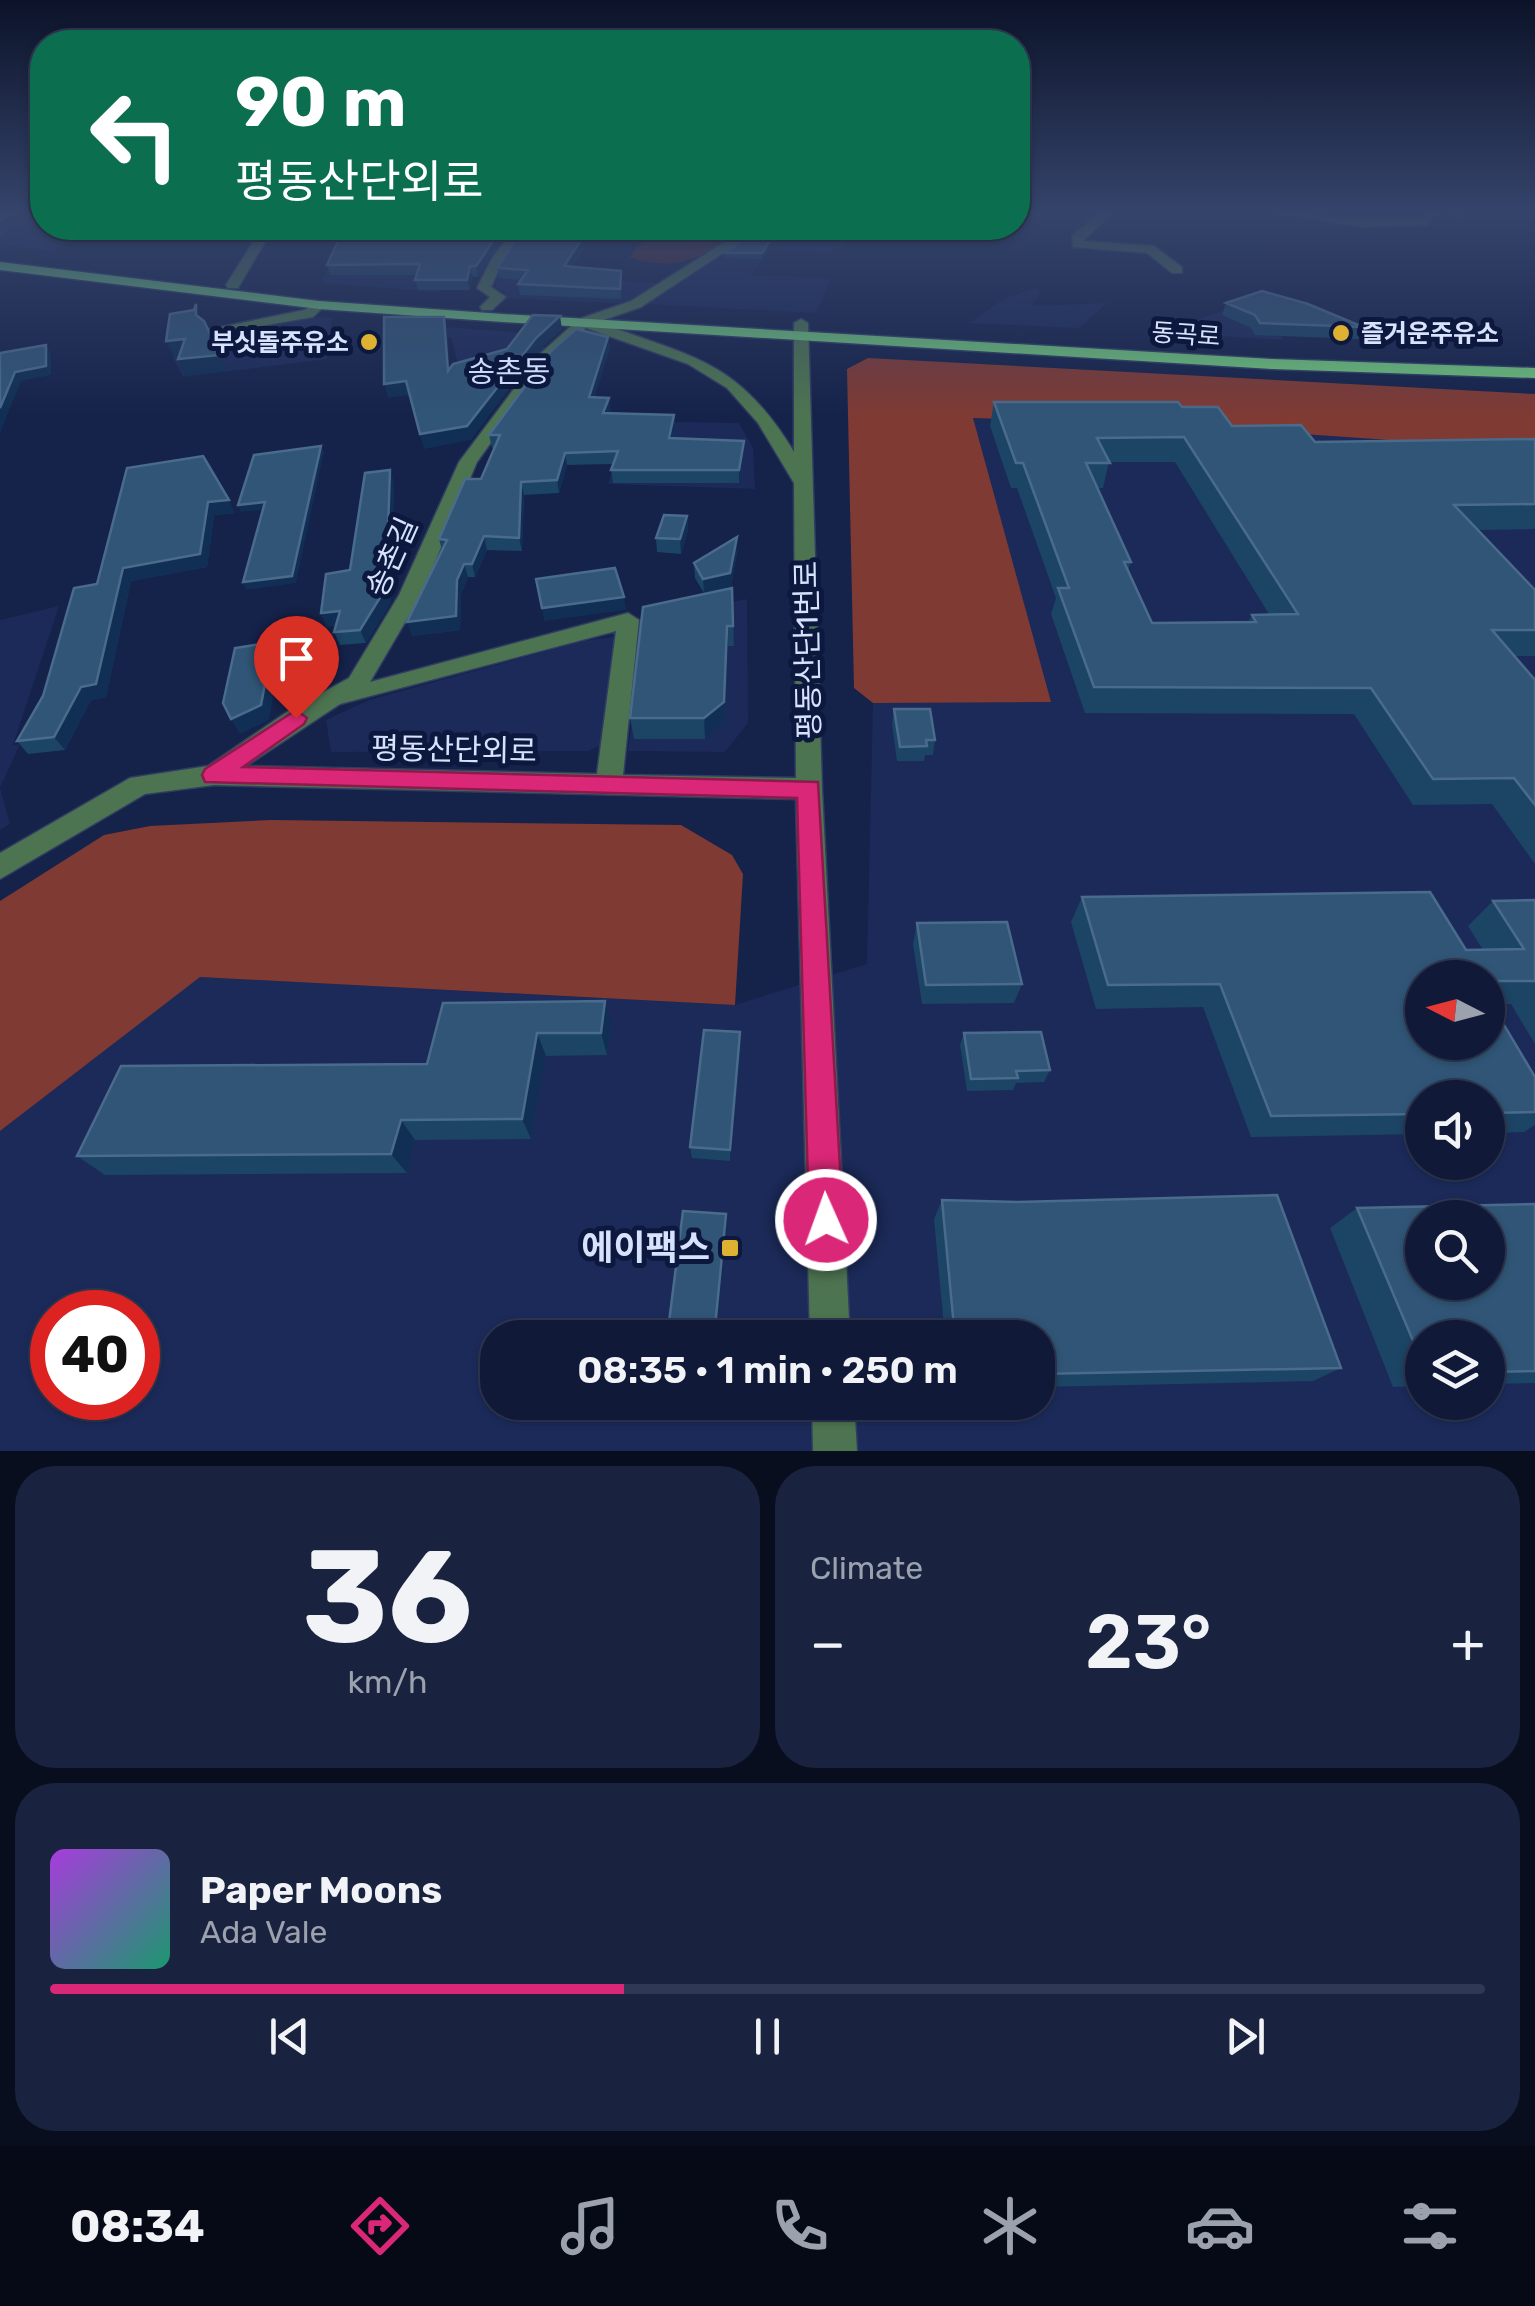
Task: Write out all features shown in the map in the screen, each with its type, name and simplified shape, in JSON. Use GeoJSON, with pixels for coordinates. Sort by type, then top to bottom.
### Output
{"type":"FeatureCollection","features":[{"type":"Feature","properties":{"kind":"main road","name":"동곡로"},"geometry":{"type":"LineString","coordinates":[[120,281],[319,305],[584,322],[801,328]]}},
{"type":"Feature","properties":{"kind":"main road","name":"동곡로"},"geometry":{"type":"LineString","coordinates":[[200,281],[487,307],[1272,364],[1535,373]]}},
{"type":"Feature","properties":{"kind":"street"},"geometry":{"type":"LineString","coordinates":[[233,285],[236,281]]}},
{"type":"Feature","properties":{"kind":"street"},"geometry":{"type":"LineString","coordinates":[[487,281],[484,288],[499,297],[487,307]]}},
{"type":"Feature","properties":{"kind":"street"},"geometry":{"type":"LineString","coordinates":[[584,322],[617,314],[670,281]]}},
{"type":"Feature","properties":{"kind":"street"},"geometry":{"type":"LineString","coordinates":[[214,330],[308,314],[319,305]]}},
{"type":"Feature","properties":{"kind":"street"},"geometry":{"type":"LineString","coordinates":[[584,322],[658,346],[724,379],[750,400],[806,485]]}},
{"type":"Feature","properties":{"kind":"street","name":"송촌길"},"geometry":{"type":"LineString","coordinates":[[214,775],[296,718],[336,700],[357,684],[393,629],[456,487],[484,436],[526,388],[546,356],[584,322]]}},
{"type":"Feature","properties":{"kind":"street","name":"평동산단1번로"},"geometry":{"type":"LineString","coordinates":[[801,328],[809,789],[829,1320]]}},
{"type":"Feature","properties":{"kind":"street"},"geometry":{"type":"LineString","coordinates":[[336,700],[636,618],[609,786]]}},
{"type":"Feature","properties":{"kind":"street","name":"평동산단외로"},"geometry":{"type":"LineString","coordinates":[[0,867],[140,785],[214,775],[809,789]]}},
{"type":"Feature","properties":{"kind":"street"},"geometry":{"type":"LineString","coordinates":[[833,1420],[834,1451]]}},
{"type":"Feature","properties":{"kind":"shaded area"},"geometry":{"type":"Polygon","coordinates":[[[322,281],[442,281],[440,292],[322,281]]]}},
{"type":"Feature","properties":{"kind":"shaded area"},"geometry":{"type":"Polygon","coordinates":[[[497,281],[664,283],[632,304],[504,298],[505,292],[495,287],[497,281]]]}},
{"type":"Feature","properties":{"kind":"shaded area"},"geometry":{"type":"Polygon","coordinates":[[[682,281],[830,281],[816,313],[647,304],[682,281]]]}},
{"type":"Feature","properties":{"kind":"shaded area"},"geometry":{"type":"Polygon","coordinates":[[[1036,288],[1041,291],[1032,306],[1107,303],[1079,328],[969,323],[1005,298],[1036,288]]]}},
{"type":"Feature","properties":{"kind":"shaded area"},"geometry":{"type":"Polygon","coordinates":[[[1253,300],[1284,340],[1201,335],[1186,324],[1253,300]]]}},
{"type":"Feature","properties":{"kind":"shaded area"},"geometry":{"type":"Polygon","coordinates":[[[332,317],[327,359],[183,377],[173,358],[172,340],[180,337],[300,318],[332,317]]]}},
{"type":"Feature","properties":{"kind":"shaded area"},"geometry":{"type":"Polygon","coordinates":[[[431,326],[528,333],[519,345],[547,347],[541,355],[459,368],[451,337],[388,346],[431,326]]]}},
{"type":"Feature","properties":{"kind":"shaded area"},"geometry":{"type":"Polygon","coordinates":[[[868,358],[1535,394],[1535,450],[1174,425],[973,418],[1051,702],[873,703],[854,688],[847,369],[868,358]]]}},
{"type":"Feature","properties":{"kind":"shaded area"},"geometry":{"type":"Polygon","coordinates":[[[972,418],[1174,425],[1535,450],[1535,1451],[0,1451],[0,1131],[199,977],[735,1005],[867,964],[873,703],[1050,702],[972,418]]]}},
{"type":"Feature","properties":{"kind":"shaded area"},"geometry":{"type":"Polygon","coordinates":[[[630,421],[739,423],[753,448],[755,489],[608,484],[630,421]]]}},
{"type":"Feature","properties":{"kind":"shaded area"},"geometry":{"type":"Polygon","coordinates":[[[747,599],[748,723],[725,752],[628,751],[643,635],[639,621],[747,599]]]}},
{"type":"Feature","properties":{"kind":"shaded area"},"geometry":{"type":"Polygon","coordinates":[[[59,606],[13,745],[20,744],[0,788],[0,620],[59,606]]]}},
{"type":"Feature","properties":{"kind":"shaded area"},"geometry":{"type":"Polygon","coordinates":[[[619,636],[606,743],[588,751],[331,752],[326,720],[369,700],[584,641],[619,636]]]}},
{"type":"Feature","properties":{"kind":"shaded area"},"geometry":{"type":"Polygon","coordinates":[[[0,788],[10,824],[0,830],[0,788]]]}},
{"type":"Feature","properties":{"kind":"shaded area"},"geometry":{"type":"Polygon","coordinates":[[[271,820],[681,825],[732,855],[743,874],[735,1005],[200,977],[0,1131],[0,901],[104,835],[150,826],[271,820]]]}},
{"type":"Feature","properties":{"kind":"building"},"geometry":{"type":"Polygon","coordinates":[[[520,281],[620,281],[620,289],[518,284],[520,281]]]}},
{"type":"Feature","properties":{"kind":"building"},"geometry":{"type":"Polygon","coordinates":[[[1262,291],[1308,304],[1363,327],[1260,323],[1255,315],[1226,303],[1262,291]]]}},
{"type":"Feature","properties":{"kind":"building"},"geometry":{"type":"Polygon","coordinates":[[[196,304],[196,315],[204,321],[220,355],[178,359],[185,339],[166,341],[170,314],[194,310],[196,304]]]}},
{"type":"Feature","properties":{"kind":"building"},"geometry":{"type":"Polygon","coordinates":[[[533,315],[560,316],[536,338],[467,426],[420,434],[406,381],[384,384],[384,317],[444,317],[448,371],[453,364],[507,349],[533,315]]]}},
{"type":"Feature","properties":{"kind":"building"},"geometry":{"type":"Polygon","coordinates":[[[576,329],[608,337],[589,397],[609,398],[603,413],[674,415],[669,438],[744,441],[739,470],[611,470],[618,451],[565,453],[557,480],[521,482],[519,538],[484,536],[472,564],[464,564],[457,580],[456,616],[407,622],[447,540],[439,539],[465,479],[481,479],[500,435],[489,435],[552,350],[576,329]]]}},
{"type":"Feature","properties":{"kind":"building"},"geometry":{"type":"Polygon","coordinates":[[[46,345],[46,366],[15,372],[0,408],[0,353],[46,345]]]}},
{"type":"Feature","properties":{"kind":"building"},"geometry":{"type":"Polygon","coordinates":[[[994,402],[1178,402],[1182,407],[1218,407],[1232,426],[1301,425],[1315,442],[1535,439],[1535,504],[1454,505],[1535,590],[1535,630],[1492,630],[1535,680],[1535,805],[1514,778],[1433,779],[1371,688],[1094,687],[1058,588],[1069,588],[1023,463],[1016,463],[994,402]],[[1184,437],[1097,438],[1110,463],[1086,463],[1131,562],[1124,562],[1152,623],[1256,622],[1252,615],[1298,614],[1184,437]]]}},
{"type":"Feature","properties":{"kind":"building"},"geometry":{"type":"Polygon","coordinates":[[[321,446],[292,576],[243,582],[265,502],[238,505],[254,455],[321,446]]]}},
{"type":"Feature","properties":{"kind":"building"},"geometry":{"type":"Polygon","coordinates":[[[203,456],[229,500],[208,502],[200,554],[123,568],[96,684],[81,687],[54,737],[17,741],[43,696],[74,588],[97,584],[127,468],[203,456]]]}},
{"type":"Feature","properties":{"kind":"building"},"geometry":{"type":"Polygon","coordinates":[[[390,470],[386,588],[360,630],[334,632],[340,611],[321,613],[326,574],[350,570],[365,473],[390,470]]]}},
{"type":"Feature","properties":{"kind":"building"},"geometry":{"type":"Polygon","coordinates":[[[664,515],[687,516],[680,539],[656,538],[664,515]]]}},
{"type":"Feature","properties":{"kind":"building"},"geometry":{"type":"Polygon","coordinates":[[[737,537],[730,573],[703,579],[694,563],[737,537]]]}},
{"type":"Feature","properties":{"kind":"building"},"geometry":{"type":"Polygon","coordinates":[[[615,568],[624,597],[542,608],[536,579],[615,568]]]}},
{"type":"Feature","properties":{"kind":"building"},"geometry":{"type":"Polygon","coordinates":[[[732,588],[733,626],[727,626],[724,702],[704,718],[630,718],[643,607],[732,588]]]}},
{"type":"Feature","properties":{"kind":"building"},"geometry":{"type":"Polygon","coordinates":[[[273,642],[261,705],[231,719],[223,703],[235,648],[273,642]]]}},
{"type":"Feature","properties":{"kind":"building"},"geometry":{"type":"Polygon","coordinates":[[[894,709],[930,709],[935,740],[926,740],[927,746],[900,747],[894,709]]]}},
{"type":"Feature","properties":{"kind":"building"},"geometry":{"type":"Polygon","coordinates":[[[1430,892],[1466,950],[1524,949],[1493,901],[1535,900],[1535,981],[1505,981],[1505,960],[1405,960],[1405,1060],[1505,1060],[1505,1027],[1535,1077],[1535,1112],[1505,1113],[1505,1080],[1405,1080],[1405,1114],[1271,1116],[1220,984],[1108,985],[1082,897],[1430,892]]]}},
{"type":"Feature","properties":{"kind":"building"},"geometry":{"type":"Polygon","coordinates":[[[1007,922],[1022,984],[926,985],[917,923],[1007,922]]]}},
{"type":"Feature","properties":{"kind":"building"},"geometry":{"type":"Polygon","coordinates":[[[605,1001],[601,1033],[537,1033],[522,1119],[401,1120],[391,1154],[77,1156],[121,1066],[427,1064],[443,1003],[605,1001]]]}},
{"type":"Feature","properties":{"kind":"building"},"geometry":{"type":"Polygon","coordinates":[[[704,1030],[740,1032],[730,1150],[690,1147],[704,1030]]]}},
{"type":"Feature","properties":{"kind":"building"},"geometry":{"type":"Polygon","coordinates":[[[1041,1032],[1050,1070],[1016,1071],[1018,1078],[971,1079],[964,1033],[1041,1032]]]}},
{"type":"Feature","properties":{"kind":"building"},"geometry":{"type":"Polygon","coordinates":[[[1277,1195],[1341,1368],[1055,1374],[1055,1320],[953,1320],[942,1200],[1018,1202],[1277,1195]]]}},
{"type":"Feature","properties":{"kind":"building"},"geometry":{"type":"Polygon","coordinates":[[[1535,1204],[1535,1371],[1505,1372],[1505,1320],[1405,1322],[1357,1208],[1405,1207],[1405,1300],[1505,1300],[1505,1205],[1535,1204]]]}},
{"type":"Feature","properties":{"kind":"building"},"geometry":{"type":"Polygon","coordinates":[[[683,1211],[726,1214],[716,1320],[669,1320],[683,1211]]]}},
{"type":"Feature","properties":{"kind":"place","name":"즐거운주유소"},"geometry":{"type":"Point","coordinates":[1341,333]}},
{"type":"Feature","properties":{"kind":"place","name":"부싯돌주유소"},"geometry":{"type":"Point","coordinates":[369,342]}},
{"type":"Feature","properties":{"kind":"place","name":"에이팩스"},"geometry":{"type":"Point","coordinates":[730,1248]}},
{"type":"Feature","properties":{"kind":"district","name":"송촌동"},"geometry":{"type":"Point","coordinates":[509,372]}},
{"type":"Feature","properties":{"kind":"route"},"geometry":{"type":"LineString","coordinates":[[296,718],[214,775],[809,789],[826,1220]]}}]}
